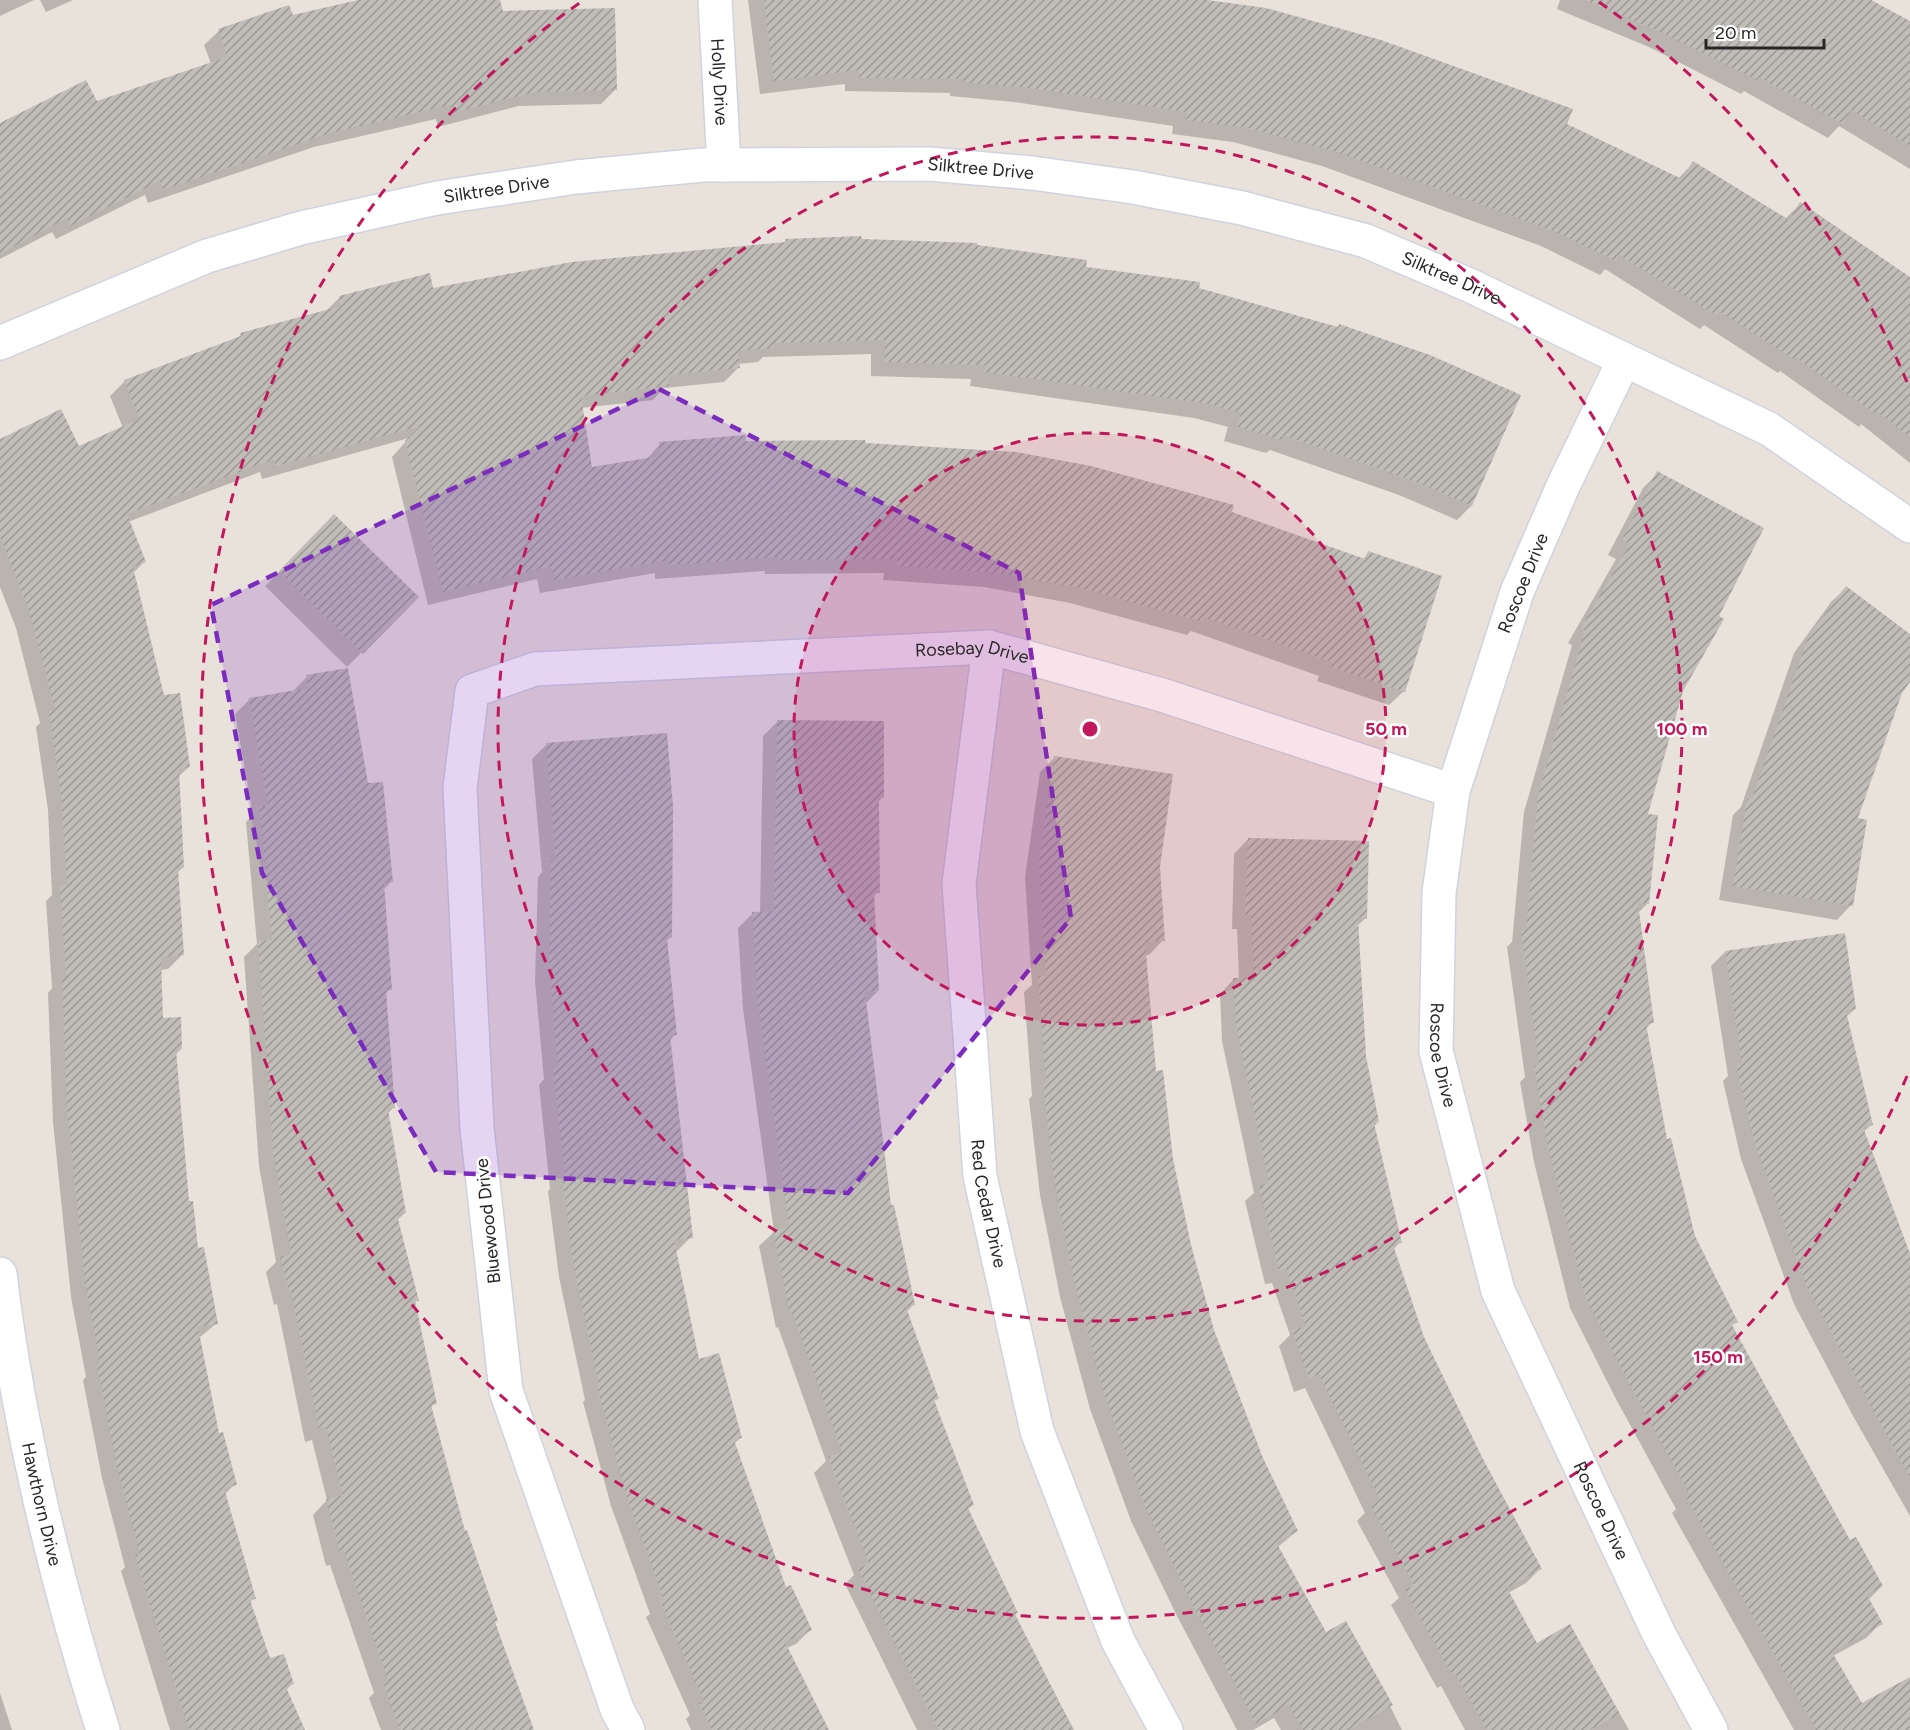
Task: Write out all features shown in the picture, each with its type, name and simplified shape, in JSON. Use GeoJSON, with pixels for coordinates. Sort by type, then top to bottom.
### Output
{"type":"FeatureCollection","features":[{"type":"Feature","properties":{"kind":"street","name":"Holly Drive"},"geometry":{"type":"LineString","coordinates":[[715,0],[724,165]]}},
{"type":"Feature","properties":{"kind":"street","name":"Silktree Drive"},"geometry":{"type":"LineString","coordinates":[[0,343],[207,256],[301,228],[437,198],[553,180],[724,165],[929,164],[1032,173],[1133,187],[1242,208],[1366,241],[1469,285],[1769,429],[1910,526]]}},
{"type":"Feature","properties":{"kind":"street","name":"Roscoe Drive"},"geometry":{"type":"LineString","coordinates":[[1624,360],[1564,484],[1517,592],[1453,791],[1439,893],[1436,1051],[1498,1291],[1659,1634],[1711,1730]]}},
{"type":"Feature","properties":{"kind":"street","name":"Rosebay Drive"},"geometry":{"type":"LineString","coordinates":[[472,691],[535,669],[989,647],[1162,695],[1453,791]]}},
{"type":"Feature","properties":{"kind":"street","name":"Red Cedar Drive"},"geometry":{"type":"LineString","coordinates":[[989,647],[959,884],[980,1176],[1037,1431],[1118,1641],[1166,1730]]}},
{"type":"Feature","properties":{"kind":"street","name":"Bluewood Drive"},"geometry":{"type":"LineString","coordinates":[[472,691],[460,788],[477,1128],[506,1391],[617,1709],[627,1730]]}},
{"type":"Feature","properties":{"kind":"street","name":"Hawthorn Drive"},"geometry":{"type":"LineString","coordinates":[[0,1274],[9,1350],[42,1504],[103,1730]]}},
{"type":"Feature","properties":{"kind":"highlighted area"},"geometry":{"type":"Polygon","coordinates":[[[659,389],[1019,573],[1071,918],[848,1193],[436,1172],[262,873],[211,605],[659,389]]]}},
{"type":"Feature","properties":{"kind":"building"},"geometry":{"type":"Polygon","coordinates":[[[358,0],[500,0],[503,11],[615,8],[617,90],[535,92],[452,113],[450,105],[330,133],[163,190],[160,181],[70,226],[67,218],[0,254],[0,123],[86,80],[97,101],[227,57],[218,29],[289,5],[293,15],[358,0]]]}},
{"type":"Feature","properties":{"kind":"building"},"geometry":{"type":"Polygon","coordinates":[[[764,0],[1207,0],[1266,8],[1381,40],[1573,109],[1567,124],[1682,179],[1693,161],[1789,220],[1800,202],[1910,277],[1910,437],[1876,411],[1874,413],[1795,357],[1794,359],[1719,311],[1716,315],[1619,255],[1616,261],[1556,232],[1337,152],[1248,128],[1186,120],[1187,112],[1029,88],[963,82],[964,79],[859,78],[859,70],[774,81],[764,0]]]}},
{"type":"Feature","properties":{"kind":"building"},"geometry":{"type":"Polygon","coordinates":[[[1585,0],[1871,0],[1910,21],[1910,146],[1851,110],[1843,124],[1759,77],[1757,80],[1663,33],[1585,0]]]}},
{"type":"Feature","properties":{"kind":"building"},"geometry":{"type":"Polygon","coordinates":[[[861,236],[862,239],[977,243],[977,245],[1087,260],[1086,267],[1200,282],[1199,288],[1338,327],[1339,324],[1430,355],[1521,395],[1472,506],[1414,481],[1283,435],[1282,440],[1238,427],[1241,413],[1209,404],[984,372],[985,365],[885,362],[885,340],[774,343],[774,348],[738,351],[740,368],[667,375],[669,386],[581,396],[592,467],[660,456],[659,442],[746,435],[746,441],[865,440],[866,443],[1016,452],[1091,466],[1234,505],[1232,512],[1365,559],[1368,551],[1442,576],[1405,692],[1331,667],[1332,662],[1204,617],[1203,622],[1085,589],[999,573],[897,566],[897,559],[779,560],[779,557],[669,565],[669,560],[554,580],[551,566],[443,592],[405,441],[420,426],[276,466],[274,459],[127,514],[146,562],[133,567],[164,695],[180,693],[190,767],[179,769],[184,868],[178,868],[184,955],[161,957],[163,1018],[181,1017],[182,1049],[176,1050],[189,1201],[193,1201],[198,1248],[204,1247],[218,1324],[198,1327],[219,1433],[223,1432],[237,1485],[224,1488],[256,1599],[250,1600],[270,1658],[284,1654],[294,1684],[286,1687],[305,1730],[189,1730],[135,1555],[140,1554],[116,1463],[97,1364],[100,1363],[85,1282],[67,1107],[62,977],[66,977],[60,885],[67,885],[61,795],[49,711],[55,710],[30,613],[0,536],[0,439],[61,409],[79,446],[139,419],[124,380],[241,336],[240,333],[341,306],[339,296],[430,273],[433,288],[572,262],[786,242],[785,239],[861,236]]]}},
{"type":"Feature","properties":{"kind":"building"},"geometry":{"type":"Polygon","coordinates":[[[1657,471],[1764,528],[1719,616],[1724,619],[1683,691],[1648,814],[1658,815],[1649,904],[1638,903],[1654,1023],[1646,1024],[1667,1139],[1671,1138],[1695,1236],[1738,1322],[1732,1325],[1850,1540],[1856,1537],[1883,1586],[1867,1595],[1883,1624],[1832,1652],[1862,1703],[1910,1677],[1910,1730],[1813,1730],[1816,1729],[1686,1497],[1690,1495],[1630,1385],[1584,1293],[1548,1147],[1534,1066],[1539,1065],[1521,931],[1526,930],[1538,796],[1585,630],[1581,628],[1630,544],[1622,540],[1657,471]]]}},
{"type":"Feature","properties":{"kind":"building"},"geometry":{"type":"Polygon","coordinates":[[[334,514],[419,597],[363,654],[279,571],[334,514]]]}},
{"type":"Feature","properties":{"kind":"building"},"geometry":{"type":"Polygon","coordinates":[[[1846,586],[1910,634],[1910,682],[1902,693],[1858,818],[1867,820],[1853,906],[1733,886],[1747,799],[1752,799],[1808,637],[1846,586]]]}},
{"type":"Feature","properties":{"kind":"building"},"geometry":{"type":"Polygon","coordinates":[[[348,668],[368,783],[383,782],[393,882],[384,883],[392,990],[386,990],[395,1108],[388,1109],[406,1213],[397,1215],[419,1301],[415,1301],[437,1404],[431,1405],[465,1531],[467,1530],[498,1621],[495,1622],[534,1730],[400,1730],[383,1682],[388,1680],[344,1551],[340,1552],[326,1499],[343,1495],[326,1427],[319,1428],[291,1291],[289,1291],[280,1257],[291,1254],[273,1151],[258,941],[272,940],[259,806],[268,806],[249,698],[308,688],[306,675],[348,668]]]}},
{"type":"Feature","properties":{"kind":"building"},"geometry":{"type":"Polygon","coordinates":[[[777,720],[884,721],[884,798],[879,798],[880,893],[874,893],[879,991],[865,992],[891,1205],[894,1205],[915,1305],[906,1307],[939,1399],[934,1400],[974,1505],[968,1508],[1018,1613],[1015,1614],[1073,1730],[939,1730],[858,1569],[869,1564],[828,1457],[842,1452],[793,1314],[790,1314],[773,1230],[789,1227],[757,994],[752,912],[774,911],[777,720]]]}},
{"type":"Feature","properties":{"kind":"building"},"geometry":{"type":"Polygon","coordinates":[[[667,733],[673,806],[672,938],[667,938],[677,1035],[670,1035],[693,1238],[674,1240],[699,1359],[719,1353],[742,1438],[734,1440],[786,1587],[791,1585],[812,1630],[785,1642],[829,1730],[712,1730],[699,1703],[704,1701],[660,1601],[664,1600],[625,1491],[597,1386],[599,1385],[573,1262],[562,1176],[565,1175],[553,1069],[558,1068],[549,966],[551,861],[556,861],[546,743],[667,733]]]}},
{"type":"Feature","properties":{"kind":"building"},"geometry":{"type":"Polygon","coordinates":[[[1054,756],[1173,774],[1160,867],[1165,941],[1145,942],[1156,1071],[1163,1070],[1173,1159],[1191,1245],[1214,1330],[1263,1458],[1298,1531],[1276,1542],[1326,1632],[1346,1621],[1393,1705],[1349,1730],[1303,1730],[1289,1705],[1256,1724],[1191,1601],[1145,1506],[1104,1394],[1074,1281],[1054,1179],[1043,1083],[1046,1082],[1038,976],[1046,976],[1039,862],[1054,756]]]}},
{"type":"Feature","properties":{"kind":"building"},"geometry":{"type":"Polygon","coordinates":[[[1248,838],[1369,841],[1367,919],[1358,918],[1366,1056],[1379,1122],[1374,1123],[1402,1243],[1393,1245],[1424,1337],[1483,1459],[1542,1569],[1507,1588],[1537,1643],[1570,1624],[1620,1714],[1590,1730],[1487,1730],[1455,1673],[1452,1675],[1405,1590],[1414,1585],[1371,1506],[1380,1500],[1319,1374],[1309,1378],[1292,1330],[1306,1326],[1286,1269],[1279,1271],[1259,1186],[1269,1183],[1236,1025],[1233,978],[1254,977],[1251,915],[1245,915],[1248,838]]]}},
{"type":"Feature","properties":{"kind":"building"},"geometry":{"type":"Polygon","coordinates":[[[1845,933],[1856,1009],[1846,1011],[1873,1125],[1863,1127],[1910,1254],[1910,1478],[1808,1289],[1755,1144],[1736,1065],[1742,1063],[1725,951],[1845,933]]]}}]}
